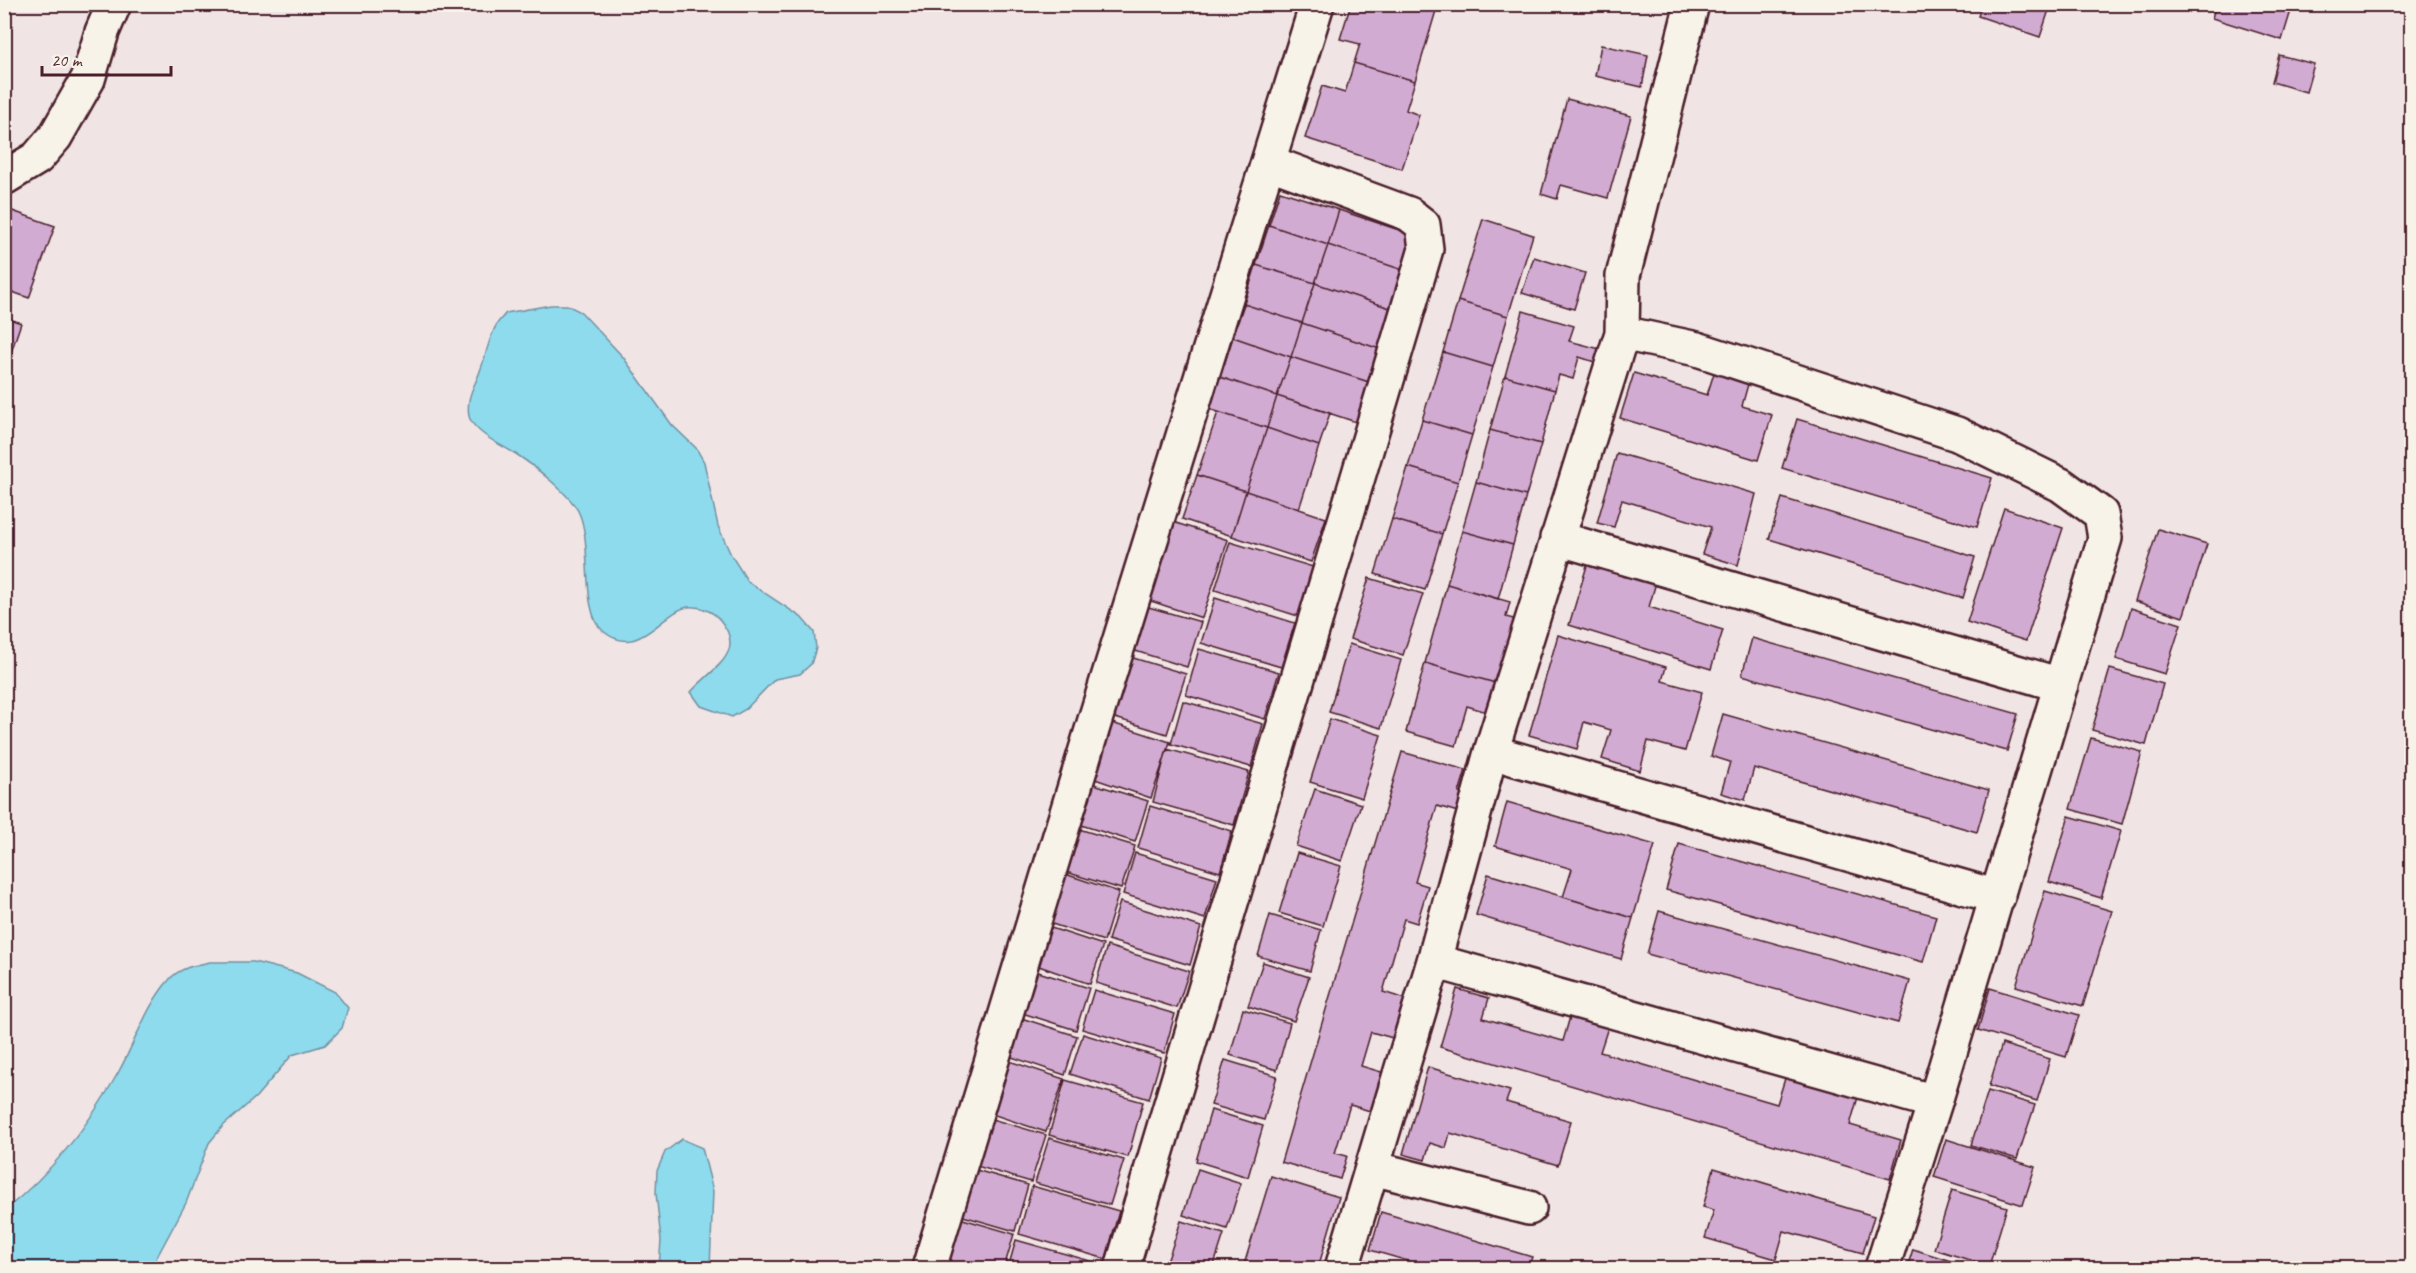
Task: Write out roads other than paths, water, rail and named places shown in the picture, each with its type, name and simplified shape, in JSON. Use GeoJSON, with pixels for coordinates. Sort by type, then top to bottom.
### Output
{"type":"FeatureCollection","features":[{"type":"Feature","properties":{"kind":"street"},"geometry":{"type":"LineString","coordinates":[[4,178],[37,158],[55,137],[88,79],[102,32],[114,4]]}},
{"type":"Feature","properties":{"kind":"street"},"geometry":{"type":"LineString","coordinates":[[929,1269],[1095,720],[1317,4]]}},
{"type":"Feature","properties":{"kind":"street"},"geometry":{"type":"LineString","coordinates":[[1342,1269],[1434,961],[1491,752],[1622,333],[1623,276],[1692,4]]}},
{"type":"Feature","properties":{"kind":"street"},"geometry":{"type":"LineString","coordinates":[[1122,1269],[1426,249],[1423,225],[1409,214],[1268,162]]}},
{"type":"Feature","properties":{"kind":"street"},"geometry":{"type":"LineString","coordinates":[[1622,333],[1697,349],[1957,434],[2061,485],[2101,514],[2106,538],[1998,897],[1882,1269]]}},
{"type":"Feature","properties":{"kind":"street"},"geometry":{"type":"LineString","coordinates":[[1557,538],[2061,685]]}},
{"type":"Feature","properties":{"kind":"street"},"geometry":{"type":"LineString","coordinates":[[1491,752],[1998,897]]}},
{"type":"Feature","properties":{"kind":"street"},"geometry":{"type":"LineString","coordinates":[[1434,961],[1935,1102]]}},
{"type":"Feature","properties":{"kind":"street"},"geometry":{"type":"LineString","coordinates":[[1373,1168],[1529,1208]]}},
{"type":"Feature","properties":{"kind":"water"},"geometry":{"type":"Polygon","coordinates":[[[551,305],[567,305],[581,312],[623,357],[672,425],[696,448],[704,462],[718,526],[731,555],[748,582],[801,617],[814,632],[816,648],[811,664],[800,674],[775,679],[746,709],[732,717],[701,706],[691,692],[724,660],[728,651],[730,642],[728,632],[720,620],[706,610],[688,607],[678,610],[639,638],[616,639],[603,631],[596,622],[592,609],[583,526],[575,506],[542,473],[484,435],[470,419],[468,407],[471,394],[498,323],[506,313],[551,305]]]}},
{"type":"Feature","properties":{"kind":"water"},"geometry":{"type":"Polygon","coordinates":[[[210,962],[254,962],[297,973],[335,992],[348,1008],[342,1028],[325,1045],[292,1055],[256,1097],[223,1126],[209,1143],[186,1203],[151,1268],[5,1268],[5,1210],[53,1164],[95,1111],[118,1073],[147,1013],[169,980],[182,970],[210,962]]]}},
{"type":"Feature","properties":{"kind":"water"},"geometry":{"type":"Polygon","coordinates":[[[682,1139],[702,1148],[713,1191],[710,1268],[659,1268],[661,1240],[656,1193],[657,1171],[665,1152],[682,1139]]]}}]}
